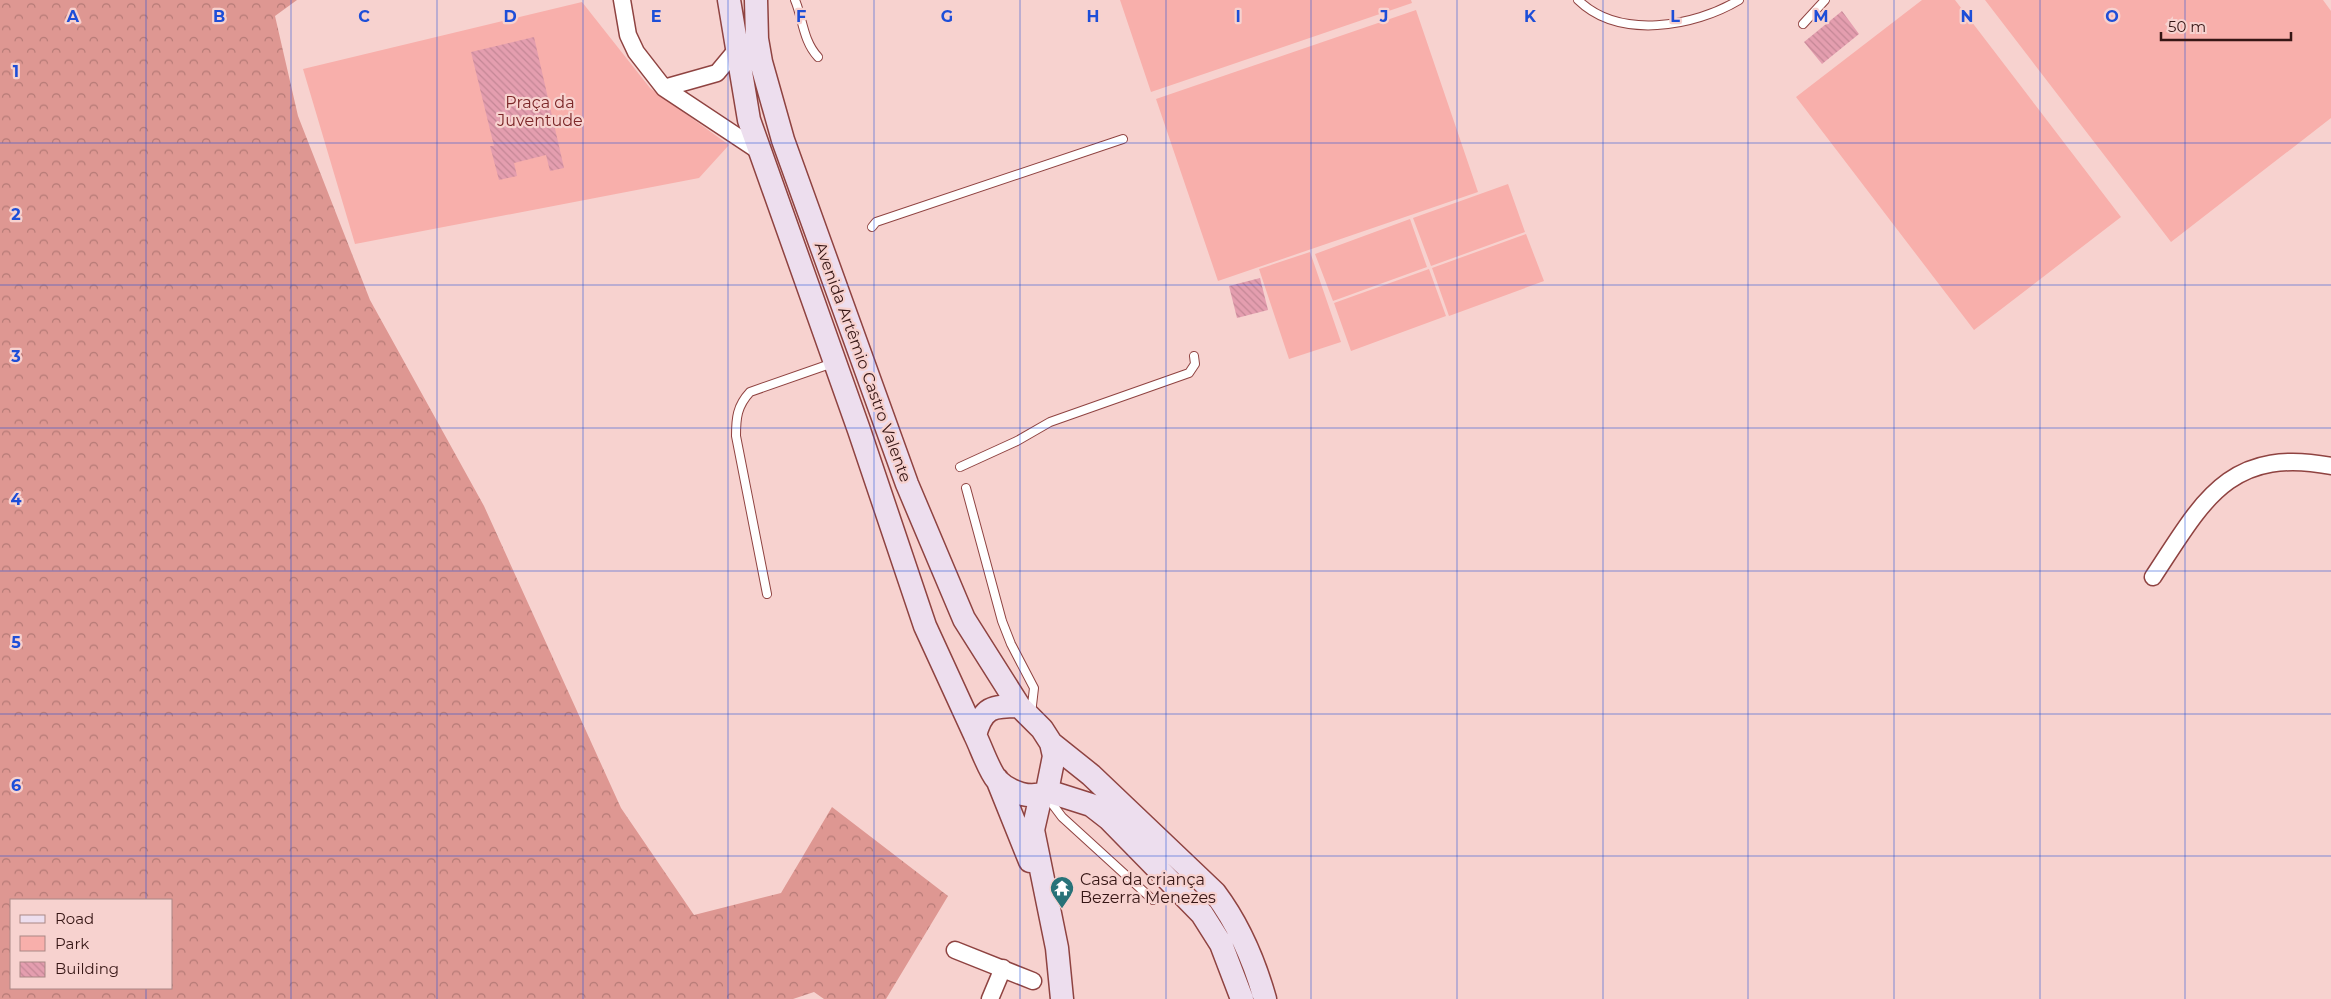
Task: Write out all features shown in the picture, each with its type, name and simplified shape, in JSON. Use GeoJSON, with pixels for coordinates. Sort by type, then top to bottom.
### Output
{"type":"FeatureCollection","features":[{"type":"Feature","properties":{"kind":"main road"},"geometry":{"type":"LineString","coordinates":[[729,0],[749,120],[925,626],[996,779],[1032,866],[1045,891]]}},
{"type":"Feature","properties":{"kind":"main road","name":"Avenida Artêmio Castro Valente"},"geometry":{"type":"LineString","coordinates":[[756,0],[757,39],[760,62],[772,106],[806,209],[859,348],[907,484],[964,619],[1025,711]]}},
{"type":"Feature","properties":{"kind":"main road"},"geometry":{"type":"LineString","coordinates":[[975,735],[979,720],[990,709],[999,706],[1025,711],[1051,743],[1091,775],[1215,893],[1228,910],[1246,944],[1265,999]]}},
{"type":"Feature","properties":{"kind":"main road"},"geometry":{"type":"LineString","coordinates":[[1051,743],[1054,756],[1033,830],[1058,948],[1062,999]]}},
{"type":"Feature","properties":{"kind":"main road"},"geometry":{"type":"LineString","coordinates":[[996,779],[1020,793],[1033,796],[1044,793],[1091,805],[1109,819],[1202,914],[1221,944],[1242,999]]}},
{"type":"Feature","properties":{"kind":"street"},"geometry":{"type":"LineString","coordinates":[[622,0],[628,35],[636,52],[664,88],[759,151]]}},
{"type":"Feature","properties":{"kind":"street"},"geometry":{"type":"LineString","coordinates":[[664,88],[717,73],[737,49]]}},
{"type":"Feature","properties":{"kind":"street"},"geometry":{"type":"LineString","coordinates":[[2153,577],[2200,506],[2220,486],[2241,472],[2269,463],[2295,461],[2331,466]]}},
{"type":"Feature","properties":{"kind":"street"},"geometry":{"type":"LineString","coordinates":[[954,950],[1033,981]]}},
{"type":"Feature","properties":{"kind":"street"},"geometry":{"type":"LineString","coordinates":[[990,999],[1003,968]]}},
{"type":"Feature","properties":{"kind":"lane"},"geometry":{"type":"LineString","coordinates":[[795,0],[804,31],[812,50],[818,57]]}},
{"type":"Feature","properties":{"kind":"lane"},"geometry":{"type":"LineString","coordinates":[[1578,0],[1591,10],[1614,22],[1645,25],[1678,23],[1711,15],[1739,0]]}},
{"type":"Feature","properties":{"kind":"lane"},"geometry":{"type":"LineString","coordinates":[[1802,24],[1825,0]]}},
{"type":"Feature","properties":{"kind":"lane"},"geometry":{"type":"LineString","coordinates":[[872,227],[876,222],[1123,139]]}},
{"type":"Feature","properties":{"kind":"lane"},"geometry":{"type":"LineString","coordinates":[[960,468],[1017,441],[1050,422],[1189,373],[1195,364],[1194,356]]}},
{"type":"Feature","properties":{"kind":"lane"},"geometry":{"type":"LineString","coordinates":[[767,594],[736,436],[737,412],[743,400],[750,392],[834,362]]}},
{"type":"Feature","properties":{"kind":"lane"},"geometry":{"type":"LineString","coordinates":[[966,488],[997,607],[1011,644],[1034,688],[1034,706],[1025,711]]}},
{"type":"Feature","properties":{"kind":"lane"},"geometry":{"type":"LineString","coordinates":[[1044,793],[1062,817],[1153,900]]}},
{"type":"Feature","properties":{"kind":"green space"},"geometry":{"type":"Polygon","coordinates":[[[0,0],[297,0],[275,16],[298,116],[370,300],[484,506],[621,808],[694,915],[781,893],[832,807],[948,896],[886,999],[824,999],[814,992],[793,999],[0,999],[0,0]]]}},
{"type":"Feature","properties":{"kind":"green space"},"geometry":{"type":"Polygon","coordinates":[[[1120,0],[1411,0],[1412,3],[1151,92],[1120,0]]]}},
{"type":"Feature","properties":{"kind":"green space"},"geometry":{"type":"Polygon","coordinates":[[[1922,0],[1955,0],[2121,217],[1974,330],[1796,97],[1922,0]]]}},
{"type":"Feature","properties":{"kind":"green space"},"geometry":{"type":"Polygon","coordinates":[[[1985,0],[2323,0],[2331,11],[2331,118],[2171,242],[1985,0]]]}},
{"type":"Feature","properties":{"kind":"green space","name":"Praça da Juventude"},"geometry":{"type":"Polygon","coordinates":[[[582,2],[650,88],[729,145],[699,178],[355,244],[303,69],[582,2]]]}},
{"type":"Feature","properties":{"kind":"green space"},"geometry":{"type":"Polygon","coordinates":[[[1416,10],[1478,192],[1218,281],[1156,99],[1416,10]]]}},
{"type":"Feature","properties":{"kind":"green space"},"geometry":{"type":"Polygon","coordinates":[[[1508,184],[1525,232],[1431,266],[1413,218],[1508,184]]]}},
{"type":"Feature","properties":{"kind":"green space"},"geometry":{"type":"Polygon","coordinates":[[[1410,219],[1427,267],[1333,301],[1315,254],[1410,219]]]}},
{"type":"Feature","properties":{"kind":"green space"},"geometry":{"type":"Polygon","coordinates":[[[1526,234],[1544,281],[1449,316],[1432,268],[1526,234]]]}},
{"type":"Feature","properties":{"kind":"green space"},"geometry":{"type":"Polygon","coordinates":[[[1310,252],[1341,342],[1289,359],[1259,269],[1310,252]]]}},
{"type":"Feature","properties":{"kind":"green space"},"geometry":{"type":"Polygon","coordinates":[[[1429,269],[1446,316],[1351,351],[1334,303],[1429,269]]]}},
{"type":"Feature","properties":{"kind":"building"},"geometry":{"type":"Polygon","coordinates":[[[1842,11],[1859,34],[1822,64],[1804,42],[1842,11]]]}},
{"type":"Feature","properties":{"kind":"building"},"geometry":{"type":"Polygon","coordinates":[[[534,37],[564,168],[550,171],[546,155],[514,163],[517,176],[499,180],[490,146],[494,146],[471,52],[534,37]]]}},
{"type":"Feature","properties":{"kind":"building"},"geometry":{"type":"Polygon","coordinates":[[[1260,278],[1268,310],[1237,318],[1229,286],[1260,278]]]}},
{"type":"Feature","properties":{"kind":"place","name":"Casa da criança Bezerra Menezes"},"geometry":{"type":"Point","coordinates":[1062,909]}}]}
